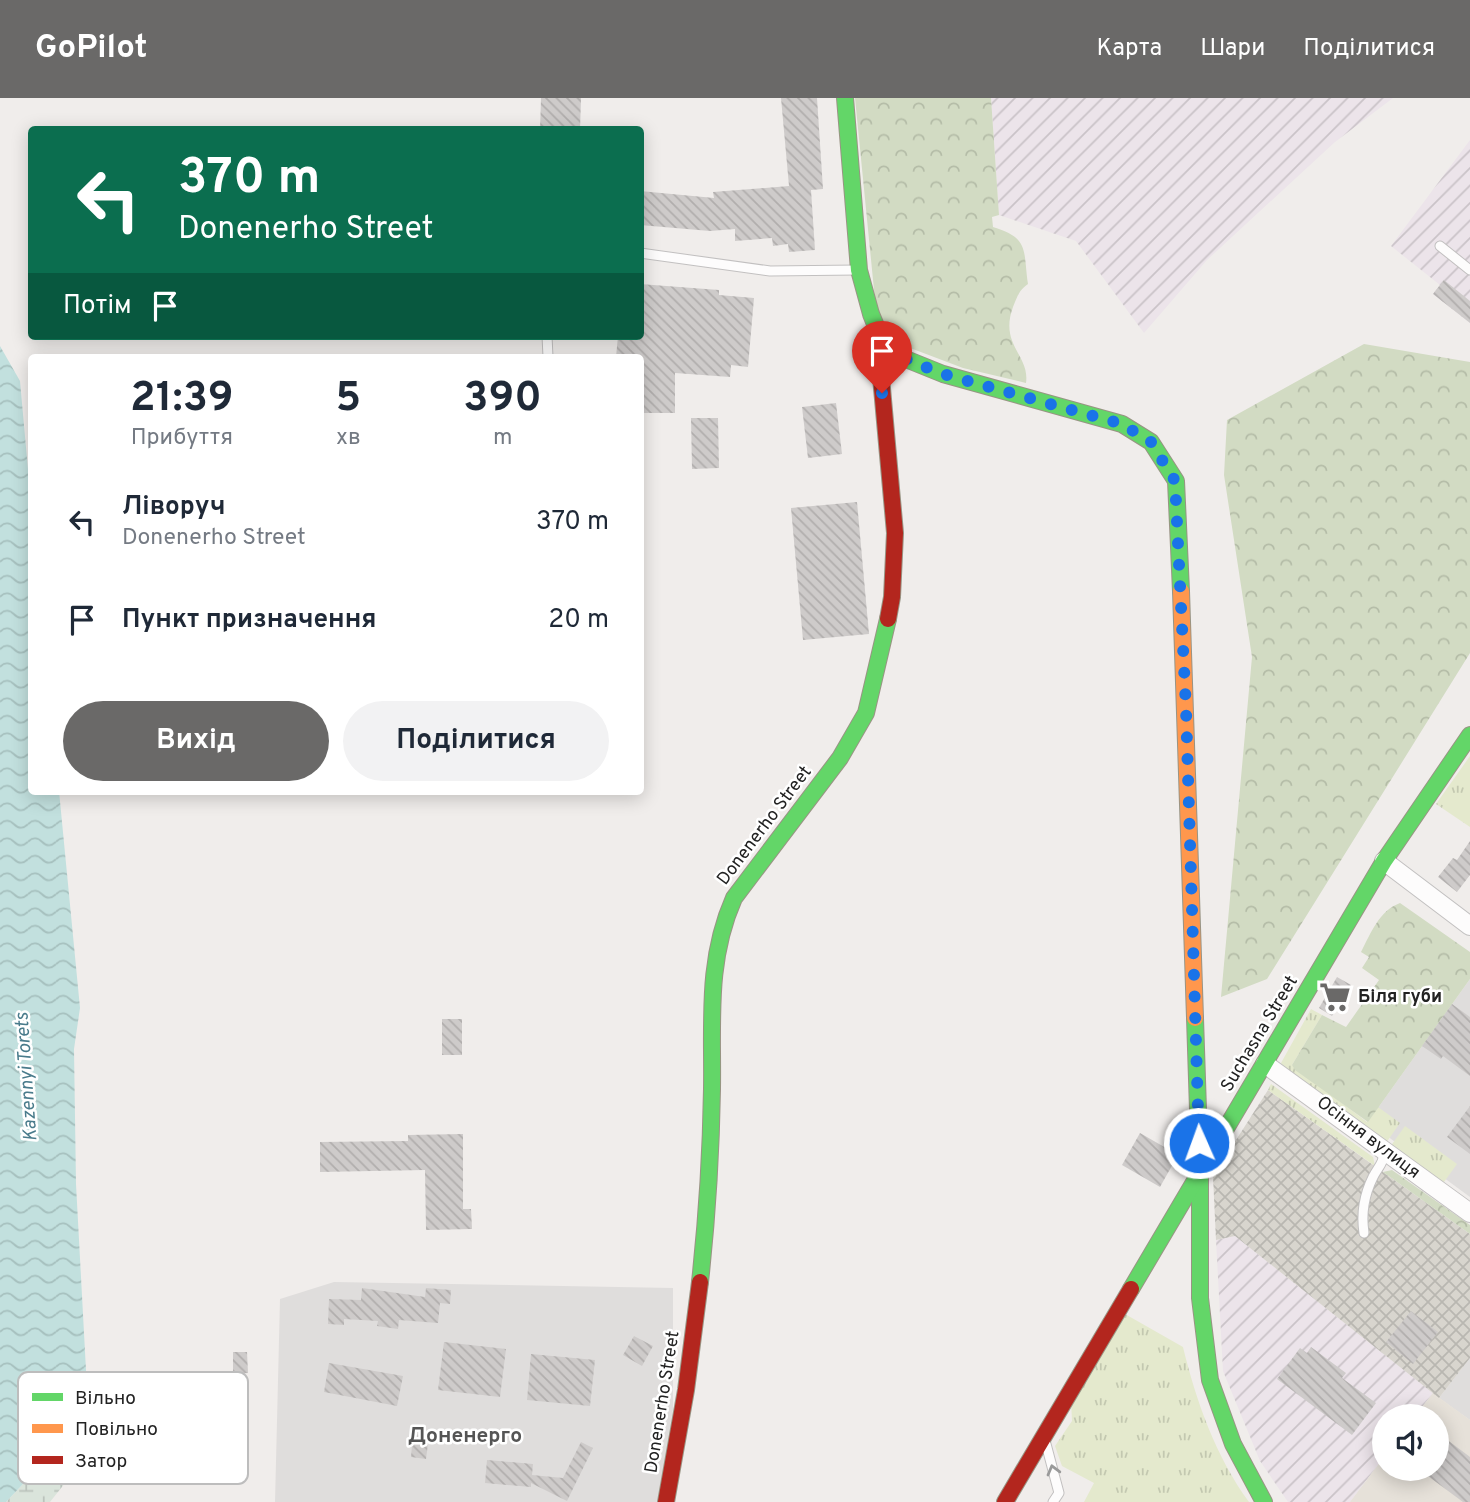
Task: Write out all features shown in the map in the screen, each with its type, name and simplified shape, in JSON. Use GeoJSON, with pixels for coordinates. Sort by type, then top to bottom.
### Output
{"type":"FeatureCollection","features":[{"type":"Feature","properties":{"kind":"street"},"geometry":{"type":"LineString","coordinates":[[845,98],[859,270],[871,314],[886,351],[943,374],[1122,424],[1151,442],[1175,481],[1186,723],[1200,1171],[1200,1298],[1210,1380],[1233,1444],[1264,1502]]}},
{"type":"Feature","properties":{"kind":"street","name":"Donenerho Street"},"geometry":{"type":"LineString","coordinates":[[666,1502],[701,1276],[712,1092],[712,1011],[720,934],[725,915],[734,898],[840,758],[866,713],[892,597],[895,533],[881,377],[886,351]]}},
{"type":"Feature","properties":{"kind":"street","name":"Suchasna Street"},"geometry":{"type":"LineString","coordinates":[[1005,1502],[1384,860],[1470,735]]}},
{"type":"Feature","properties":{"kind":"street"},"geometry":{"type":"LineString","coordinates":[[1384,860],[1470,926]]}},
{"type":"Feature","properties":{"kind":"street","name":"Осіння вулиця"},"geometry":{"type":"LineString","coordinates":[[1265,1064],[1470,1213]]}},
{"type":"Feature","properties":{"kind":"lane"},"geometry":{"type":"LineString","coordinates":[[1440,246],[1470,270]]}},
{"type":"Feature","properties":{"kind":"lane"},"geometry":{"type":"LineString","coordinates":[[644,254],[770,271],[859,270]]}},
{"type":"Feature","properties":{"kind":"lane"},"geometry":{"type":"LineString","coordinates":[[1364,1233],[1364,1205],[1374,1174],[1382,1163],[1384,1150]]}},
{"type":"Feature","properties":{"kind":"lane"},"geometry":{"type":"LineString","coordinates":[[1044,1437],[1059,1493],[1053,1502]]}},
{"type":"Feature","properties":{"kind":"shaded area"},"geometry":{"type":"Polygon","coordinates":[[[991,98],[1393,98],[1335,142],[1207,260],[1144,333],[1076,241],[999,215],[991,98]]]}},
{"type":"Feature","properties":{"kind":"shaded area"},"geometry":{"type":"Polygon","coordinates":[[[1470,140],[1470,323],[1433,294],[1440,285],[1391,246],[1470,140]]]}},
{"type":"Feature","properties":{"kind":"shaded area"},"geometry":{"type":"Polygon","coordinates":[[[1470,979],[1470,1197],[1368,1122],[1470,979]]]}},
{"type":"Feature","properties":{"kind":"shaded area"},"geometry":{"type":"Polygon","coordinates":[[[1268,1090],[1470,1234],[1470,1358],[1439,1398],[1235,1236],[1216,1240],[1213,1176],[1268,1090]]]}},
{"type":"Feature","properties":{"kind":"shaded area"},"geometry":{"type":"Polygon","coordinates":[[[1235,1236],[1433,1393],[1424,1404],[1372,1404],[1372,1473],[1350,1502],[1288,1502],[1260,1461],[1223,1371],[1216,1240],[1235,1236]]]}},
{"type":"Feature","properties":{"kind":"shaded area"},"geometry":{"type":"Polygon","coordinates":[[[334,1282],[673,1288],[673,1410],[657,1502],[275,1502],[280,1299],[334,1282]]]}},
{"type":"Feature","properties":{"kind":"shaded area"},"geometry":{"type":"Polygon","coordinates":[[[1470,1358],[1470,1420],[1439,1398],[1470,1358]]]}},
{"type":"Feature","properties":{"kind":"shaded area"},"geometry":{"type":"Polygon","coordinates":[[[1433,1393],[1448,1404],[1424,1404],[1433,1393]]]}},
{"type":"Feature","properties":{"kind":"shaded area"},"geometry":{"type":"Polygon","coordinates":[[[1449,1405],[1470,1420],[1470,1502],[1350,1502],[1372,1473],[1372,1481],[1449,1481],[1449,1405]]]}},
{"type":"Feature","properties":{"kind":"green space"},"geometry":{"type":"Polygon","coordinates":[[[855,98],[991,98],[999,215],[992,217],[993,227],[1005,231],[1019,241],[1026,263],[1028,284],[1020,291],[1013,307],[1010,331],[1024,365],[1026,383],[963,368],[897,343],[876,310],[855,98]]]}},
{"type":"Feature","properties":{"kind":"green space"},"geometry":{"type":"Polygon","coordinates":[[[1364,344],[1470,362],[1470,653],[1267,979],[1221,997],[1252,657],[1224,475],[1227,420],[1364,344]]]}},
{"type":"Feature","properties":{"kind":"green space"},"geometry":{"type":"Polygon","coordinates":[[[1470,756],[1470,827],[1436,804],[1470,756]]]}},
{"type":"Feature","properties":{"kind":"green space"},"geometry":{"type":"Polygon","coordinates":[[[1400,903],[1470,952],[1470,979],[1368,1122],[1295,1070],[1292,1065],[1322,1015],[1346,1027],[1379,980],[1362,968],[1369,957],[1361,952],[1381,917],[1400,903]]]}},
{"type":"Feature","properties":{"kind":"green space"},"geometry":{"type":"Polygon","coordinates":[[[1311,1009],[1322,1015],[1292,1065],[1367,1122],[1378,1107],[1400,1123],[1386,1143],[1282,1067],[1281,1063],[1311,1009]]]}},
{"type":"Feature","properties":{"kind":"green space"},"geometry":{"type":"Polygon","coordinates":[[[1271,1084],[1373,1157],[1375,1166],[1268,1090],[1271,1084]]]}},
{"type":"Feature","properties":{"kind":"green space"},"geometry":{"type":"Polygon","coordinates":[[[1405,1126],[1457,1164],[1444,1182],[1438,1185],[1390,1147],[1405,1126]]]}},
{"type":"Feature","properties":{"kind":"green space"},"geometry":{"type":"Polygon","coordinates":[[[1392,1170],[1470,1225],[1470,1234],[1383,1172],[1392,1170]]]}},
{"type":"Feature","properties":{"kind":"green space"},"geometry":{"type":"Polygon","coordinates":[[[1125,1314],[1183,1347],[1208,1428],[1237,1485],[1249,1502],[1084,1502],[1094,1483],[1062,1466],[1055,1446],[1072,1421],[1071,1401],[1125,1314]]]}},
{"type":"Feature","properties":{"kind":"green space"},"geometry":{"type":"Polygon","coordinates":[[[23,1484],[64,1484],[50,1502],[6,1502],[23,1484]]]}},
{"type":"Feature","properties":{"kind":"water","name":"Kazennyi Torets"},"geometry":{"type":"Polygon","coordinates":[[[0,346],[20,381],[28,470],[28,795],[59,795],[80,1008],[74,1049],[76,1184],[86,1372],[18,1372],[18,1484],[23,1484],[6,1502],[0,1502],[0,346]]]}},
{"type":"Feature","properties":{"kind":"building"},"geometry":{"type":"Polygon","coordinates":[[[541,98],[581,98],[580,126],[540,126],[541,98]]]}},
{"type":"Feature","properties":{"kind":"building"},"geometry":{"type":"Polygon","coordinates":[[[781,98],[817,98],[823,189],[811,190],[815,250],[789,252],[788,244],[773,246],[772,238],[735,241],[735,229],[710,231],[644,225],[644,191],[714,198],[713,192],[789,186],[781,98]]]}},
{"type":"Feature","properties":{"kind":"building"},"geometry":{"type":"Polygon","coordinates":[[[1444,280],[1470,301],[1470,323],[1433,294],[1444,280]]]}},
{"type":"Feature","properties":{"kind":"building"},"geometry":{"type":"Polygon","coordinates":[[[644,284],[719,290],[719,295],[754,298],[748,367],[731,365],[730,377],[675,373],[675,413],[644,413],[644,354],[616,354],[618,340],[644,340],[644,284]]]}},
{"type":"Feature","properties":{"kind":"building"},"geometry":{"type":"Polygon","coordinates":[[[836,403],[842,454],[808,458],[802,407],[836,403]]]}},
{"type":"Feature","properties":{"kind":"building"},"geometry":{"type":"Polygon","coordinates":[[[691,418],[718,418],[719,468],[692,469],[691,418]]]}},
{"type":"Feature","properties":{"kind":"building"},"geometry":{"type":"Polygon","coordinates":[[[857,502],[869,634],[803,640],[791,508],[857,502]]]}},
{"type":"Feature","properties":{"kind":"building"},"geometry":{"type":"Polygon","coordinates":[[[1470,841],[1470,875],[1457,892],[1438,877],[1453,858],[1457,860],[1470,841]]]}},
{"type":"Feature","properties":{"kind":"building","name":"Біля губи"},"geometry":{"type":"Polygon","coordinates":[[[1337,977],[1351,985],[1332,1016],[1319,1008],[1337,977]]]}},
{"type":"Feature","properties":{"kind":"building"},"geometry":{"type":"Polygon","coordinates":[[[1452,1004],[1470,1017],[1470,1076],[1443,1056],[1441,1059],[1422,1046],[1452,1004]]]}},
{"type":"Feature","properties":{"kind":"building"},"geometry":{"type":"Polygon","coordinates":[[[442,1019],[462,1019],[462,1055],[442,1055],[442,1019]]]}},
{"type":"Feature","properties":{"kind":"building"},"geometry":{"type":"Polygon","coordinates":[[[1470,1106],[1470,1154],[1447,1137],[1470,1106]]]}},
{"type":"Feature","properties":{"kind":"building"},"geometry":{"type":"Polygon","coordinates":[[[1140,1133],[1178,1155],[1160,1187],[1122,1165],[1140,1133]]]}},
{"type":"Feature","properties":{"kind":"building"},"geometry":{"type":"Polygon","coordinates":[[[463,1134],[463,1209],[471,1209],[472,1229],[426,1230],[425,1170],[320,1172],[320,1142],[408,1141],[408,1135],[463,1134]]]}},
{"type":"Feature","properties":{"kind":"building"},"geometry":{"type":"Polygon","coordinates":[[[362,1288],[425,1297],[426,1288],[451,1290],[450,1304],[440,1303],[438,1323],[399,1320],[398,1329],[377,1326],[378,1321],[344,1319],[344,1325],[328,1324],[329,1299],[361,1300],[362,1288]]]}},
{"type":"Feature","properties":{"kind":"building"},"geometry":{"type":"Polygon","coordinates":[[[1411,1311],[1438,1332],[1413,1364],[1386,1342],[1411,1311]]]}},
{"type":"Feature","properties":{"kind":"building"},"geometry":{"type":"Polygon","coordinates":[[[634,1336],[653,1346],[642,1366],[623,1355],[634,1336]]]}},
{"type":"Feature","properties":{"kind":"building"},"geometry":{"type":"Polygon","coordinates":[[[444,1342],[506,1349],[500,1397],[438,1390],[444,1342]]]}},
{"type":"Feature","properties":{"kind":"building"},"geometry":{"type":"Polygon","coordinates":[[[1311,1347],[1346,1373],[1342,1378],[1376,1403],[1372,1404],[1372,1408],[1352,1435],[1277,1379],[1300,1348],[1307,1353],[1311,1347]]]}},
{"type":"Feature","properties":{"kind":"building"},"geometry":{"type":"Polygon","coordinates":[[[233,1352],[247,1352],[248,1372],[233,1372],[233,1352]]]}},
{"type":"Feature","properties":{"kind":"building"},"geometry":{"type":"Polygon","coordinates":[[[531,1354],[595,1360],[590,1406],[527,1400],[531,1354]]]}},
{"type":"Feature","properties":{"kind":"building"},"geometry":{"type":"Polygon","coordinates":[[[329,1363],[403,1376],[397,1406],[324,1392],[329,1363]]]}},
{"type":"Feature","properties":{"kind":"building"},"geometry":{"type":"Polygon","coordinates":[[[413,1434],[429,1436],[426,1459],[411,1457],[413,1434]]]}},
{"type":"Feature","properties":{"kind":"building"},"geometry":{"type":"Polygon","coordinates":[[[1449,1441],[1470,1457],[1470,1502],[1463,1502],[1435,1481],[1449,1481],[1449,1441]]]}},
{"type":"Feature","properties":{"kind":"building"},"geometry":{"type":"Polygon","coordinates":[[[581,1442],[593,1448],[567,1501],[531,1483],[531,1487],[485,1483],[487,1460],[533,1464],[532,1475],[563,1478],[581,1442]]]}},
{"type":"Feature","properties":{"kind":"traffic: fast"},"geometry":{"type":"LineString","coordinates":[[845,98],[859,270],[871,314],[886,351],[943,374],[1122,424],[1151,442],[1176,481],[1181,591]]}},
{"type":"Feature","properties":{"kind":"traffic: fast"},"geometry":{"type":"LineString","coordinates":[[700,1282],[711,1137],[713,992],[725,922],[734,898],[840,758],[866,713],[888,619]]}},
{"type":"Feature","properties":{"kind":"traffic: fast"},"geometry":{"type":"LineString","coordinates":[[1131,1289],[1384,861],[1470,735]]}},
{"type":"Feature","properties":{"kind":"traffic: fast"},"geometry":{"type":"LineString","coordinates":[[1195,1018],[1200,1171],[1200,1298],[1210,1380],[1233,1444],[1264,1502]]}},
{"type":"Feature","properties":{"kind":"traffic: slow"},"geometry":{"type":"LineString","coordinates":[[1181,591],[1195,1018]]}},
{"type":"Feature","properties":{"kind":"traffic: jam"},"geometry":{"type":"LineString","coordinates":[[886,351],[881,377],[895,533],[892,597],[888,619]]}},
{"type":"Feature","properties":{"kind":"traffic: jam"},"geometry":{"type":"LineString","coordinates":[[666,1502],[686,1390],[700,1282]]}},
{"type":"Feature","properties":{"kind":"traffic: jam"},"geometry":{"type":"LineString","coordinates":[[1005,1502],[1131,1289]]}},
{"type":"Feature","properties":{"kind":"place","name":"Біля губи"},"geometry":{"type":"Point","coordinates":[1335,997]}},
{"type":"Feature","properties":{"kind":"district","name":"Доненерго"},"geometry":{"type":"Point","coordinates":[465,1436]}},
{"type":"Feature","properties":{"kind":"route"},"geometry":{"type":"LineString","coordinates":[[882,393],[881,377],[886,351],[943,374],[1122,424],[1151,442],[1175,481],[1186,709],[1199,1143]]}}]}
